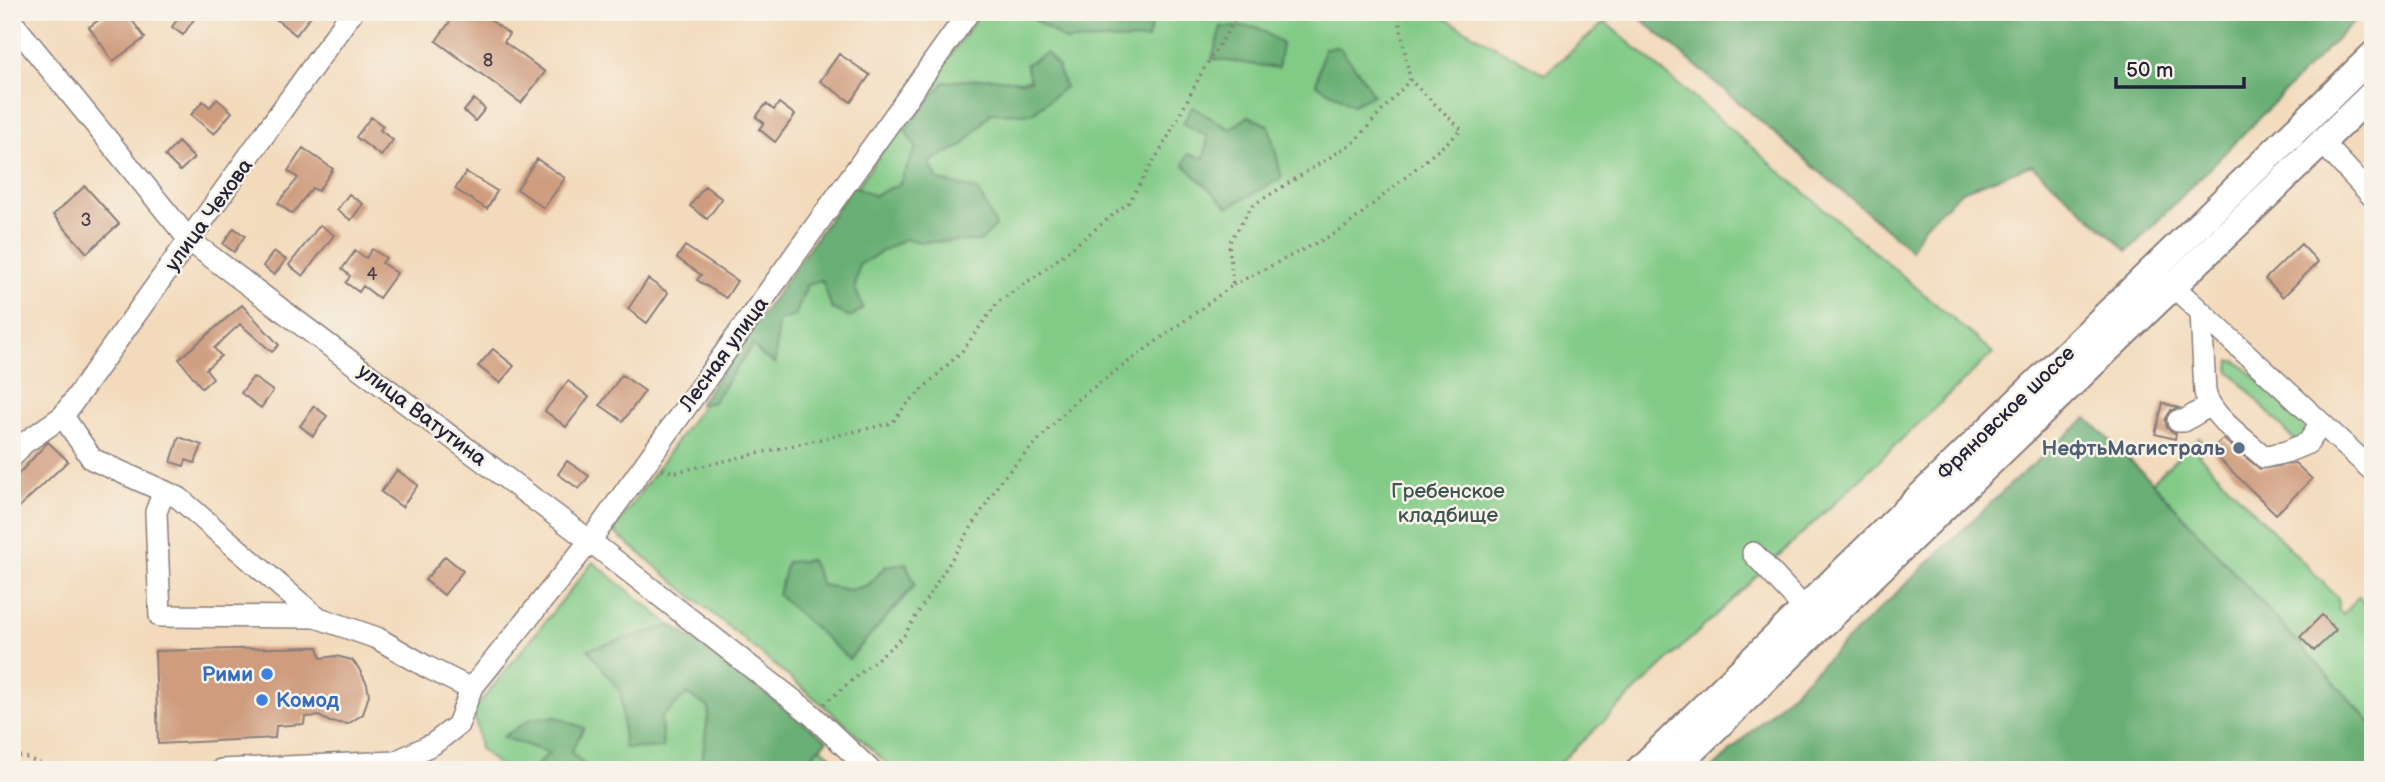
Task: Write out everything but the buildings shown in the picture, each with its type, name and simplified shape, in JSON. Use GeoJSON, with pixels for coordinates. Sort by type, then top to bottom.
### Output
{"type":"FeatureCollection","features":[{"type":"Feature","properties":{"kind":"main road","name":"Фряновское шоссе"},"geometry":{"type":"LineString","coordinates":[[1639,770],[2373,55]]}},
{"type":"Feature","properties":{"kind":"main road","name":"Фряновское шоссе"},"geometry":{"type":"LineString","coordinates":[[1672,770],[2373,93]]}},
{"type":"Feature","properties":{"kind":"street","name":"улица Чехова"},"geometry":{"type":"LineString","coordinates":[[14,452],[63,416],[352,12]]}},
{"type":"Feature","properties":{"kind":"street","name":"Лесная улица"},"geometry":{"type":"LineString","coordinates":[[221,770],[395,762],[433,744],[458,725],[471,689],[590,541],[969,12]]}},
{"type":"Feature","properties":{"kind":"street","name":"улица Ватутина"},"geometry":{"type":"LineString","coordinates":[[12,22],[190,241],[590,541],[811,714],[870,770]]}},
{"type":"Feature","properties":{"kind":"street"},"geometry":{"type":"LineString","coordinates":[[2322,142],[2373,197]]}},
{"type":"Feature","properties":{"kind":"street"},"geometry":{"type":"LineString","coordinates":[[2174,287],[2373,471]]}},
{"type":"Feature","properties":{"kind":"street"},"geometry":{"type":"LineString","coordinates":[[2201,312],[2205,392],[2216,412],[2264,457],[2286,453],[2308,443],[2322,424]]}},
{"type":"Feature","properties":{"kind":"street"},"geometry":{"type":"LineString","coordinates":[[2178,421],[2216,412]]}},
{"type":"Feature","properties":{"kind":"street"},"geometry":{"type":"LineString","coordinates":[[63,416],[92,458],[179,498],[316,617]]}},
{"type":"Feature","properties":{"kind":"street"},"geometry":{"type":"LineString","coordinates":[[164,491],[156,512],[160,616],[316,617],[377,638],[471,689]]}},
{"type":"Feature","properties":{"kind":"street"},"geometry":{"type":"LineString","coordinates":[[1753,553],[1804,608]]}},
{"type":"Feature","properties":{"kind":"path"},"geometry":{"type":"LineString","coordinates":[[643,467],[676,472],[892,424],[905,406],[963,350],[998,302],[1043,271],[1129,202],[1167,139],[1202,72],[1240,12]]}},
{"type":"Feature","properties":{"kind":"path"},"geometry":{"type":"LineString","coordinates":[[811,714],[903,637],[1001,480],[1075,401],[1233,285],[1342,230],[1462,131],[1410,80],[1400,12]]}},
{"type":"Feature","properties":{"kind":"path"},"geometry":{"type":"LineString","coordinates":[[1233,285],[1229,243],[1252,206],[1354,142],[1410,80]]}},
{"type":"Feature","properties":{"kind":"path"},"geometry":{"type":"LineString","coordinates":[[12,755],[25,757],[55,770]]}},
{"type":"Feature","properties":{"kind":"green space","name":"Гребенское кладбище"},"geometry":{"type":"Polygon","coordinates":[[[981,12],[1433,12],[1545,74],[1605,22],[1993,353],[1552,770],[893,770],[842,721],[613,531],[981,12]]]}},
{"type":"Feature","properties":{"kind":"green space"},"geometry":{"type":"Polygon","coordinates":[[[1027,12],[1151,12],[1153,17],[1148,39],[1066,41],[1027,15],[1027,12]]]}},
{"type":"Feature","properties":{"kind":"green space"},"geometry":{"type":"Polygon","coordinates":[[[1633,12],[2363,12],[2128,251],[2032,165],[1962,191],[1924,226],[1911,250],[1633,12]]]}},
{"type":"Feature","properties":{"kind":"green space"},"geometry":{"type":"Polygon","coordinates":[[[1221,27],[1257,27],[1282,44],[1278,68],[1212,59],[1221,27]]]}},
{"type":"Feature","properties":{"kind":"green space"},"geometry":{"type":"Polygon","coordinates":[[[1339,47],[1373,95],[1353,105],[1316,84],[1324,48],[1339,47]]]}},
{"type":"Feature","properties":{"kind":"green space"},"geometry":{"type":"Polygon","coordinates":[[[1047,53],[1058,67],[1065,87],[1032,114],[991,113],[962,146],[929,162],[938,180],[978,190],[996,226],[981,241],[921,242],[904,239],[859,265],[855,288],[863,308],[851,317],[832,309],[822,280],[807,285],[795,316],[778,321],[775,364],[761,355],[753,345],[712,403],[699,404],[853,185],[874,196],[899,184],[916,148],[905,130],[944,82],[990,78],[1030,80],[1026,64],[1047,53]]]}},
{"type":"Feature","properties":{"kind":"green space"},"geometry":{"type":"Polygon","coordinates":[[[1192,107],[1230,129],[1249,116],[1269,126],[1282,178],[1228,207],[1184,165],[1188,154],[1204,158],[1208,137],[1183,123],[1192,107]]]}},
{"type":"Feature","properties":{"kind":"green space"},"geometry":{"type":"Polygon","coordinates":[[[2230,361],[2237,361],[2309,425],[2308,438],[2295,441],[2229,370],[2230,361]]]}},
{"type":"Feature","properties":{"kind":"green space"},"geometry":{"type":"Polygon","coordinates":[[[2087,418],[2152,482],[2373,725],[2373,770],[1711,770],[2015,480],[2087,418]]]}},
{"type":"Feature","properties":{"kind":"green space"},"geometry":{"type":"Polygon","coordinates":[[[2199,437],[2207,445],[2198,454],[2338,598],[2338,610],[2343,614],[2359,596],[2368,611],[2373,607],[2373,725],[2152,482],[2199,437]]]}},
{"type":"Feature","properties":{"kind":"green space"},"geometry":{"type":"Polygon","coordinates":[[[811,560],[822,585],[850,590],[868,585],[886,566],[906,563],[915,585],[849,659],[778,595],[787,562],[811,560]]]}},
{"type":"Feature","properties":{"kind":"green space"},"geometry":{"type":"Polygon","coordinates":[[[593,562],[848,770],[504,770],[480,749],[474,710],[593,562]]]}},
{"type":"Feature","properties":{"kind":"green space"},"geometry":{"type":"Polygon","coordinates":[[[673,625],[827,740],[798,770],[710,770],[702,760],[709,708],[687,694],[661,718],[663,748],[624,748],[621,693],[588,649],[673,625]]]}},
{"type":"Feature","properties":{"kind":"green space"},"geometry":{"type":"Polygon","coordinates":[[[556,717],[584,728],[571,752],[590,770],[541,770],[536,766],[549,753],[503,737],[532,718],[556,717]]]}},
{"type":"Feature","properties":{"kind":"place","name":"НефтьМагистраль"},"geometry":{"type":"Point","coordinates":[2239,448]}},
{"type":"Feature","properties":{"kind":"place","name":"Рими"},"geometry":{"type":"Point","coordinates":[267,674]}},
{"type":"Feature","properties":{"kind":"place","name":"Комод"},"geometry":{"type":"Point","coordinates":[262,700]}}]}
